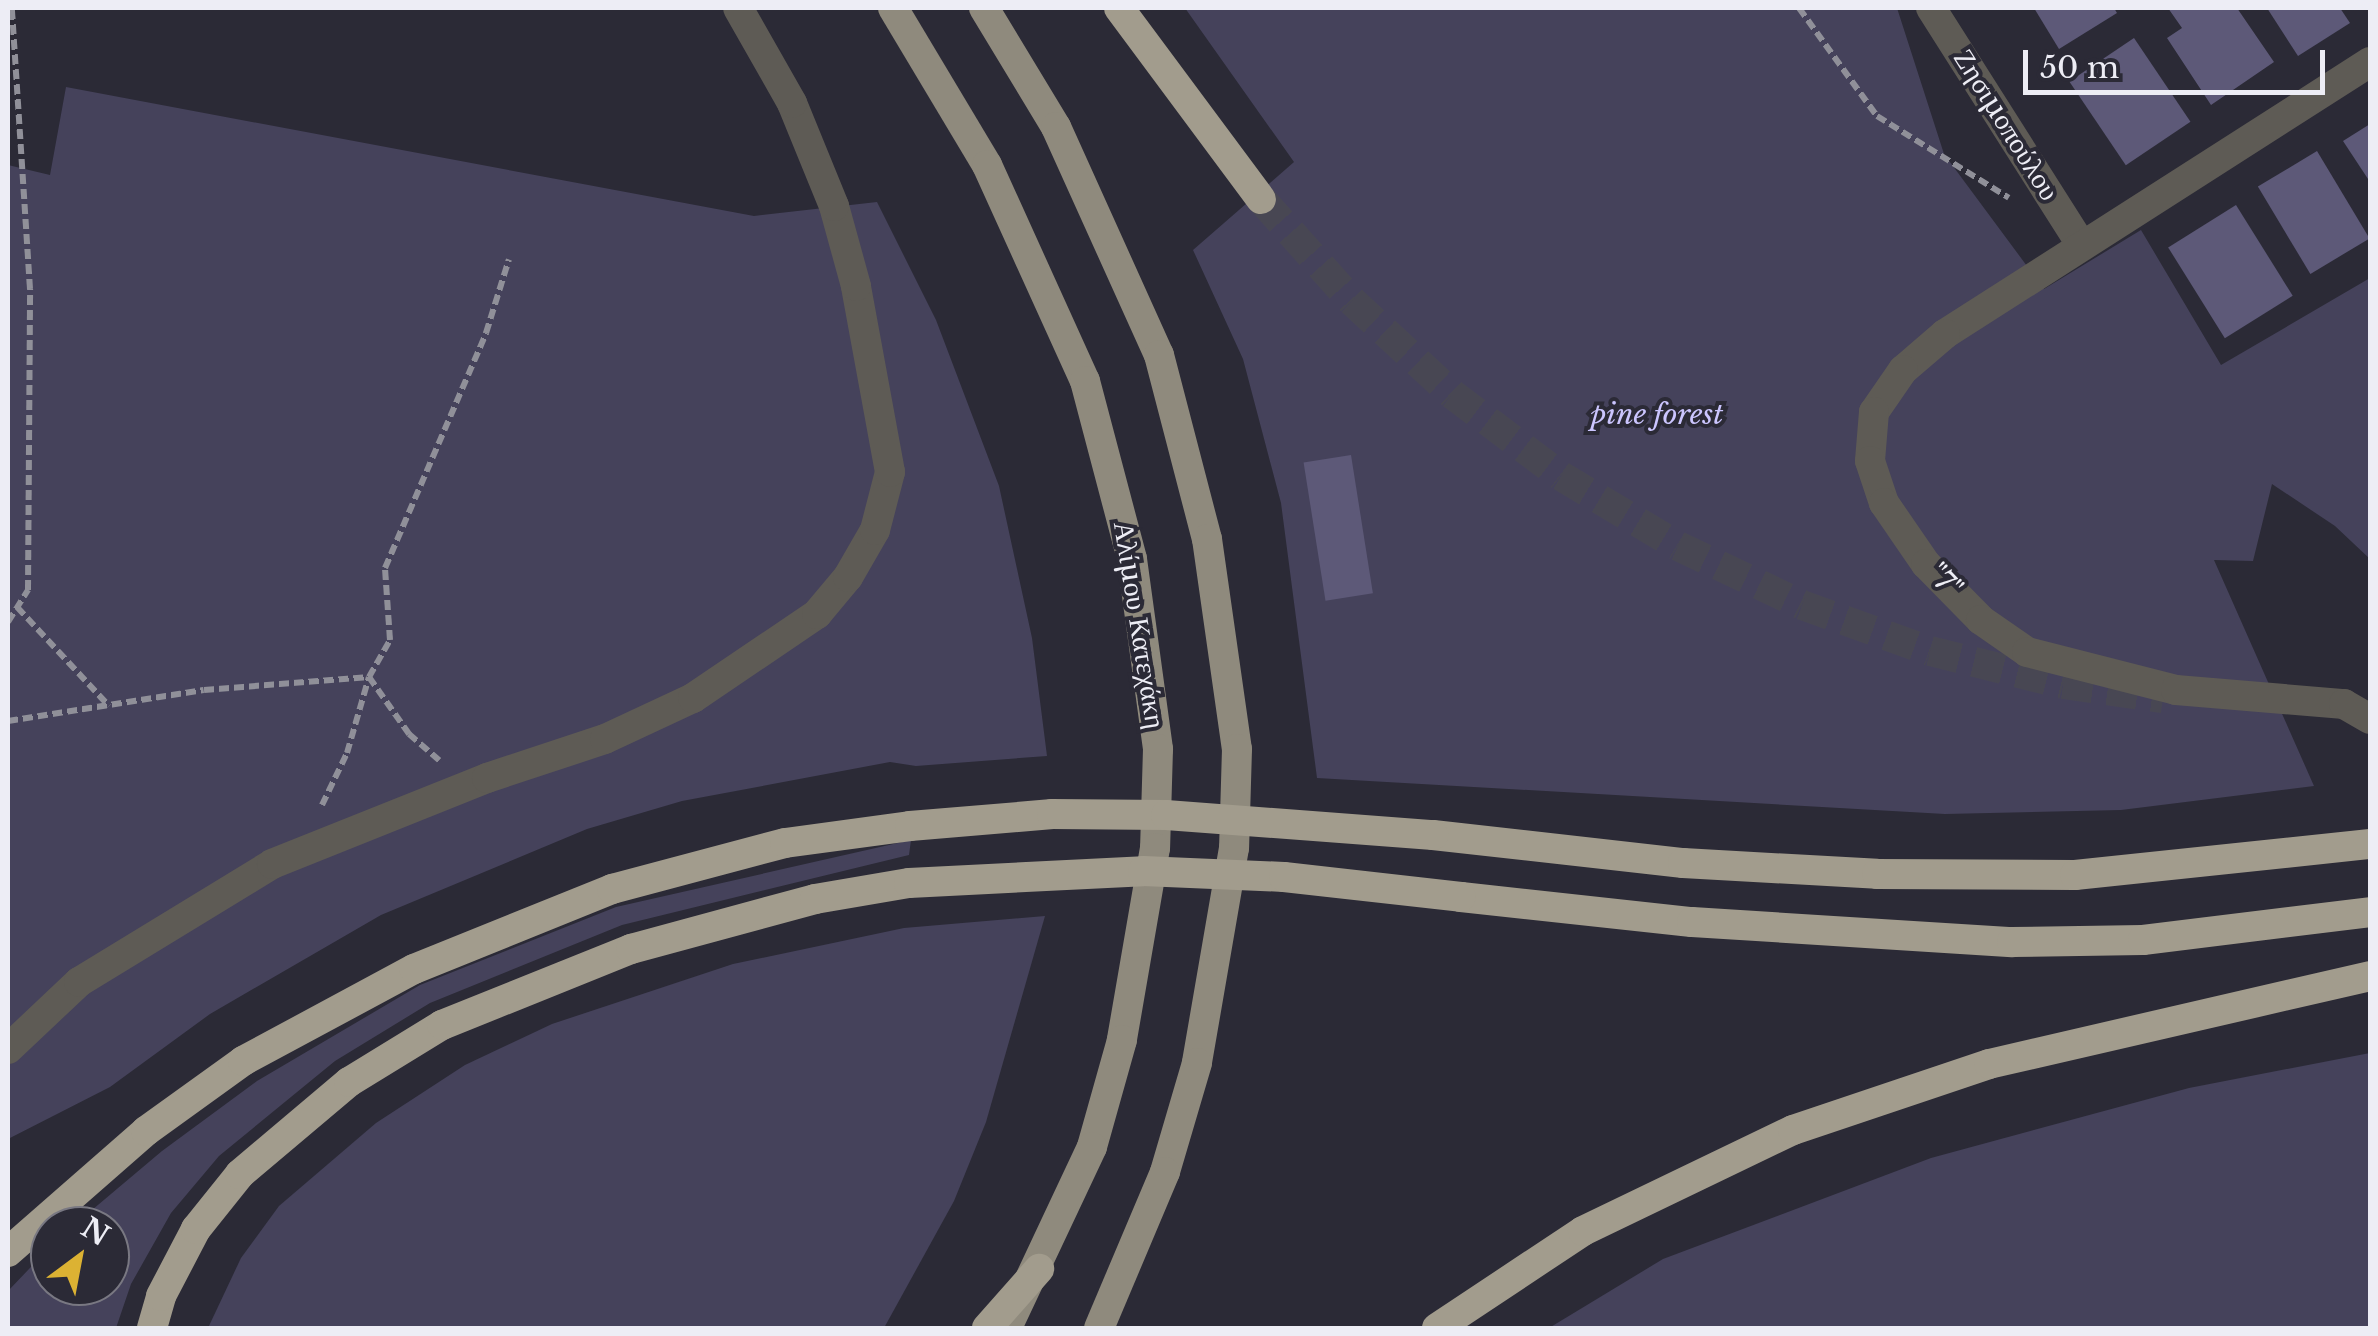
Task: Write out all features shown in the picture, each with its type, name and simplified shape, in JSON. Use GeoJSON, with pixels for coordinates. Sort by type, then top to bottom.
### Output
{"type":"FeatureCollection","features":[{"type":"Feature","properties":{"kind":"highway"},"geometry":{"type":"LineString","coordinates":[[1119,8],[1261,199]]}},
{"type":"Feature","properties":{"kind":"highway"},"geometry":{"type":"LineString","coordinates":[[8,1252],[146,1131],[244,1061],[414,969],[612,890],[785,843],[910,826],[1052,814],[1166,815],[1434,835],[1683,864],[1877,874],[2075,875],[2370,844]]}},
{"type":"Feature","properties":{"kind":"highway"},"geometry":{"type":"LineString","coordinates":[[152,1328],[160,1296],[196,1229],[240,1174],[335,1093],[442,1025],[648,944],[815,899],[909,883],[1143,871],[1284,878],[1692,922],[2012,942],[2162,938],[2370,912]]}},
{"type":"Feature","properties":{"kind":"highway"},"geometry":{"type":"LineString","coordinates":[[1437,1328],[1583,1231],[1793,1130],[1989,1064],[2370,976]]}},
{"type":"Feature","properties":{"kind":"highway"},"geometry":{"type":"LineString","coordinates":[[987,1328],[1039,1269]]}},
{"type":"Feature","properties":{"kind":"main road","name":"Αλίμου Κατεχάκη"},"geometry":{"type":"LineString","coordinates":[[893,8],[986,165],[1085,380],[1148,646],[1158,749],[1155,848],[1142,948],[1092,1147],[1039,1269],[1007,1328]]}},
{"type":"Feature","properties":{"kind":"main road"},"geometry":{"type":"LineString","coordinates":[[984,8],[1064,145],[1159,355],[1207,539],[1237,749],[1234,848],[1197,1063],[1165,1172],[1099,1328]]}},
{"type":"Feature","properties":{"kind":"street"},"geometry":{"type":"LineString","coordinates":[[8,1049],[79,982],[272,864],[461,788],[605,739],[693,698],[765,653],[816,614],[848,577],[886,503],[888,456],[834,206],[792,104],[738,8]]}},
{"type":"Feature","properties":{"kind":"street","name":"Ζησιμοπούλου"},"geometry":{"type":"LineString","coordinates":[[1931,8],[2080,243]]}},
{"type":"Feature","properties":{"kind":"street","name":"\"7\""},"geometry":{"type":"LineString","coordinates":[[2370,62],[2080,243],[1945,334],[1904,370],[1874,412],[1870,462],[1884,503],[1926,564],[1981,620],[2027,652],[2176,690],[2344,704],[2370,720]]}},
{"type":"Feature","properties":{"kind":"path"},"geometry":{"type":"LineString","coordinates":[[8,622],[28,590],[30,289],[12,118],[12,8]]}},
{"type":"Feature","properties":{"kind":"path"},"geometry":{"type":"LineString","coordinates":[[1799,8],[1877,116],[2014,202]]}},
{"type":"Feature","properties":{"kind":"path"},"geometry":{"type":"LineString","coordinates":[[337,838],[322,806],[347,752],[369,677],[390,640],[385,568],[486,332],[509,259]]}},
{"type":"Feature","properties":{"kind":"path"},"geometry":{"type":"LineString","coordinates":[[17,607],[109,706]]}},
{"type":"Feature","properties":{"kind":"path"},"geometry":{"type":"LineString","coordinates":[[369,677],[409,734],[461,788]]}},
{"type":"Feature","properties":{"kind":"path"},"geometry":{"type":"LineString","coordinates":[[8,721],[204,690],[369,677]]}},
{"type":"Feature","properties":{"kind":"green space","name":"pine forest"},"geometry":{"type":"Polygon","coordinates":[[[1185,8],[1897,8],[1944,154],[2044,289],[2141,230],[2221,365],[2370,278],[2370,559],[2335,526],[2272,484],[2253,561],[2214,560],[2314,786],[2121,810],[1945,814],[1317,778],[1281,503],[1243,359],[1193,250],[1294,162],[1185,8]]]}},
{"type":"Feature","properties":{"kind":"green space"},"geometry":{"type":"Polygon","coordinates":[[[66,87],[754,216],[877,202],[936,320],[999,486],[1032,638],[1047,756],[916,766],[890,762],[682,801],[587,829],[381,915],[210,1014],[110,1087],[8,1139],[8,165],[50,175],[66,87]]]}},
{"type":"Feature","properties":{"kind":"green space"},"geometry":{"type":"Polygon","coordinates":[[[911,840],[909,855],[622,925],[430,1003],[335,1061],[219,1156],[171,1213],[130,1287],[130,1206],[97,1206],[162,1151],[257,1081],[420,985],[616,907],[911,840]]]}},
{"type":"Feature","properties":{"kind":"green space"},"geometry":{"type":"Polygon","coordinates":[[[1045,916],[986,1122],[954,1201],[884,1328],[208,1328],[241,1258],[279,1206],[376,1123],[465,1065],[552,1024],[733,964],[904,928],[1045,916]]]}},
{"type":"Feature","properties":{"kind":"green space"},"geometry":{"type":"Polygon","coordinates":[[[2370,1053],[2370,1328],[1549,1328],[1663,1259],[1931,1158],[2189,1088],[2370,1053]]]}},
{"type":"Feature","properties":{"kind":"green space"},"geometry":{"type":"Polygon","coordinates":[[[30,1268],[30,1306],[124,1306],[116,1328],[8,1328],[8,1291],[30,1268]]]}},
{"type":"Feature","properties":{"kind":"building"},"geometry":{"type":"Polygon","coordinates":[[[2034,8],[2114,8],[2117,13],[2059,49],[2034,8]]]}},
{"type":"Feature","properties":{"kind":"building"},"geometry":{"type":"Polygon","coordinates":[[[2168,8],[2237,8],[2274,62],[2211,105],[2167,38],[2182,28],[2168,8]]]}},
{"type":"Feature","properties":{"kind":"building"},"geometry":{"type":"Polygon","coordinates":[[[2267,8],[2340,8],[2350,23],[2298,56],[2267,8]]]}},
{"type":"Feature","properties":{"kind":"building"},"geometry":{"type":"Polygon","coordinates":[[[2134,38],[2190,122],[2126,165],[2069,82],[2134,38]]]}},
{"type":"Feature","properties":{"kind":"building"},"geometry":{"type":"Polygon","coordinates":[[[2370,124],[2370,182],[2343,141],[2370,124]]]}},
{"type":"Feature","properties":{"kind":"building"},"geometry":{"type":"Polygon","coordinates":[[[2317,151],[2370,238],[2310,274],[2258,187],[2317,151]]]}},
{"type":"Feature","properties":{"kind":"building"},"geometry":{"type":"Polygon","coordinates":[[[2236,205],[2293,296],[2225,338],[2168,247],[2236,205]]]}},
{"type":"Feature","properties":{"kind":"building"},"geometry":{"type":"Polygon","coordinates":[[[1351,455],[1373,593],[1325,601],[1304,463],[1351,455]]]}},
{"type":"Feature","properties":{"kind":"tunnel"},"geometry":{"type":"LineString","coordinates":[[1261,199],[1352,301],[1452,394],[1561,476],[1678,546],[1802,605],[1930,651],[2063,684],[2163,698]]}}]}
